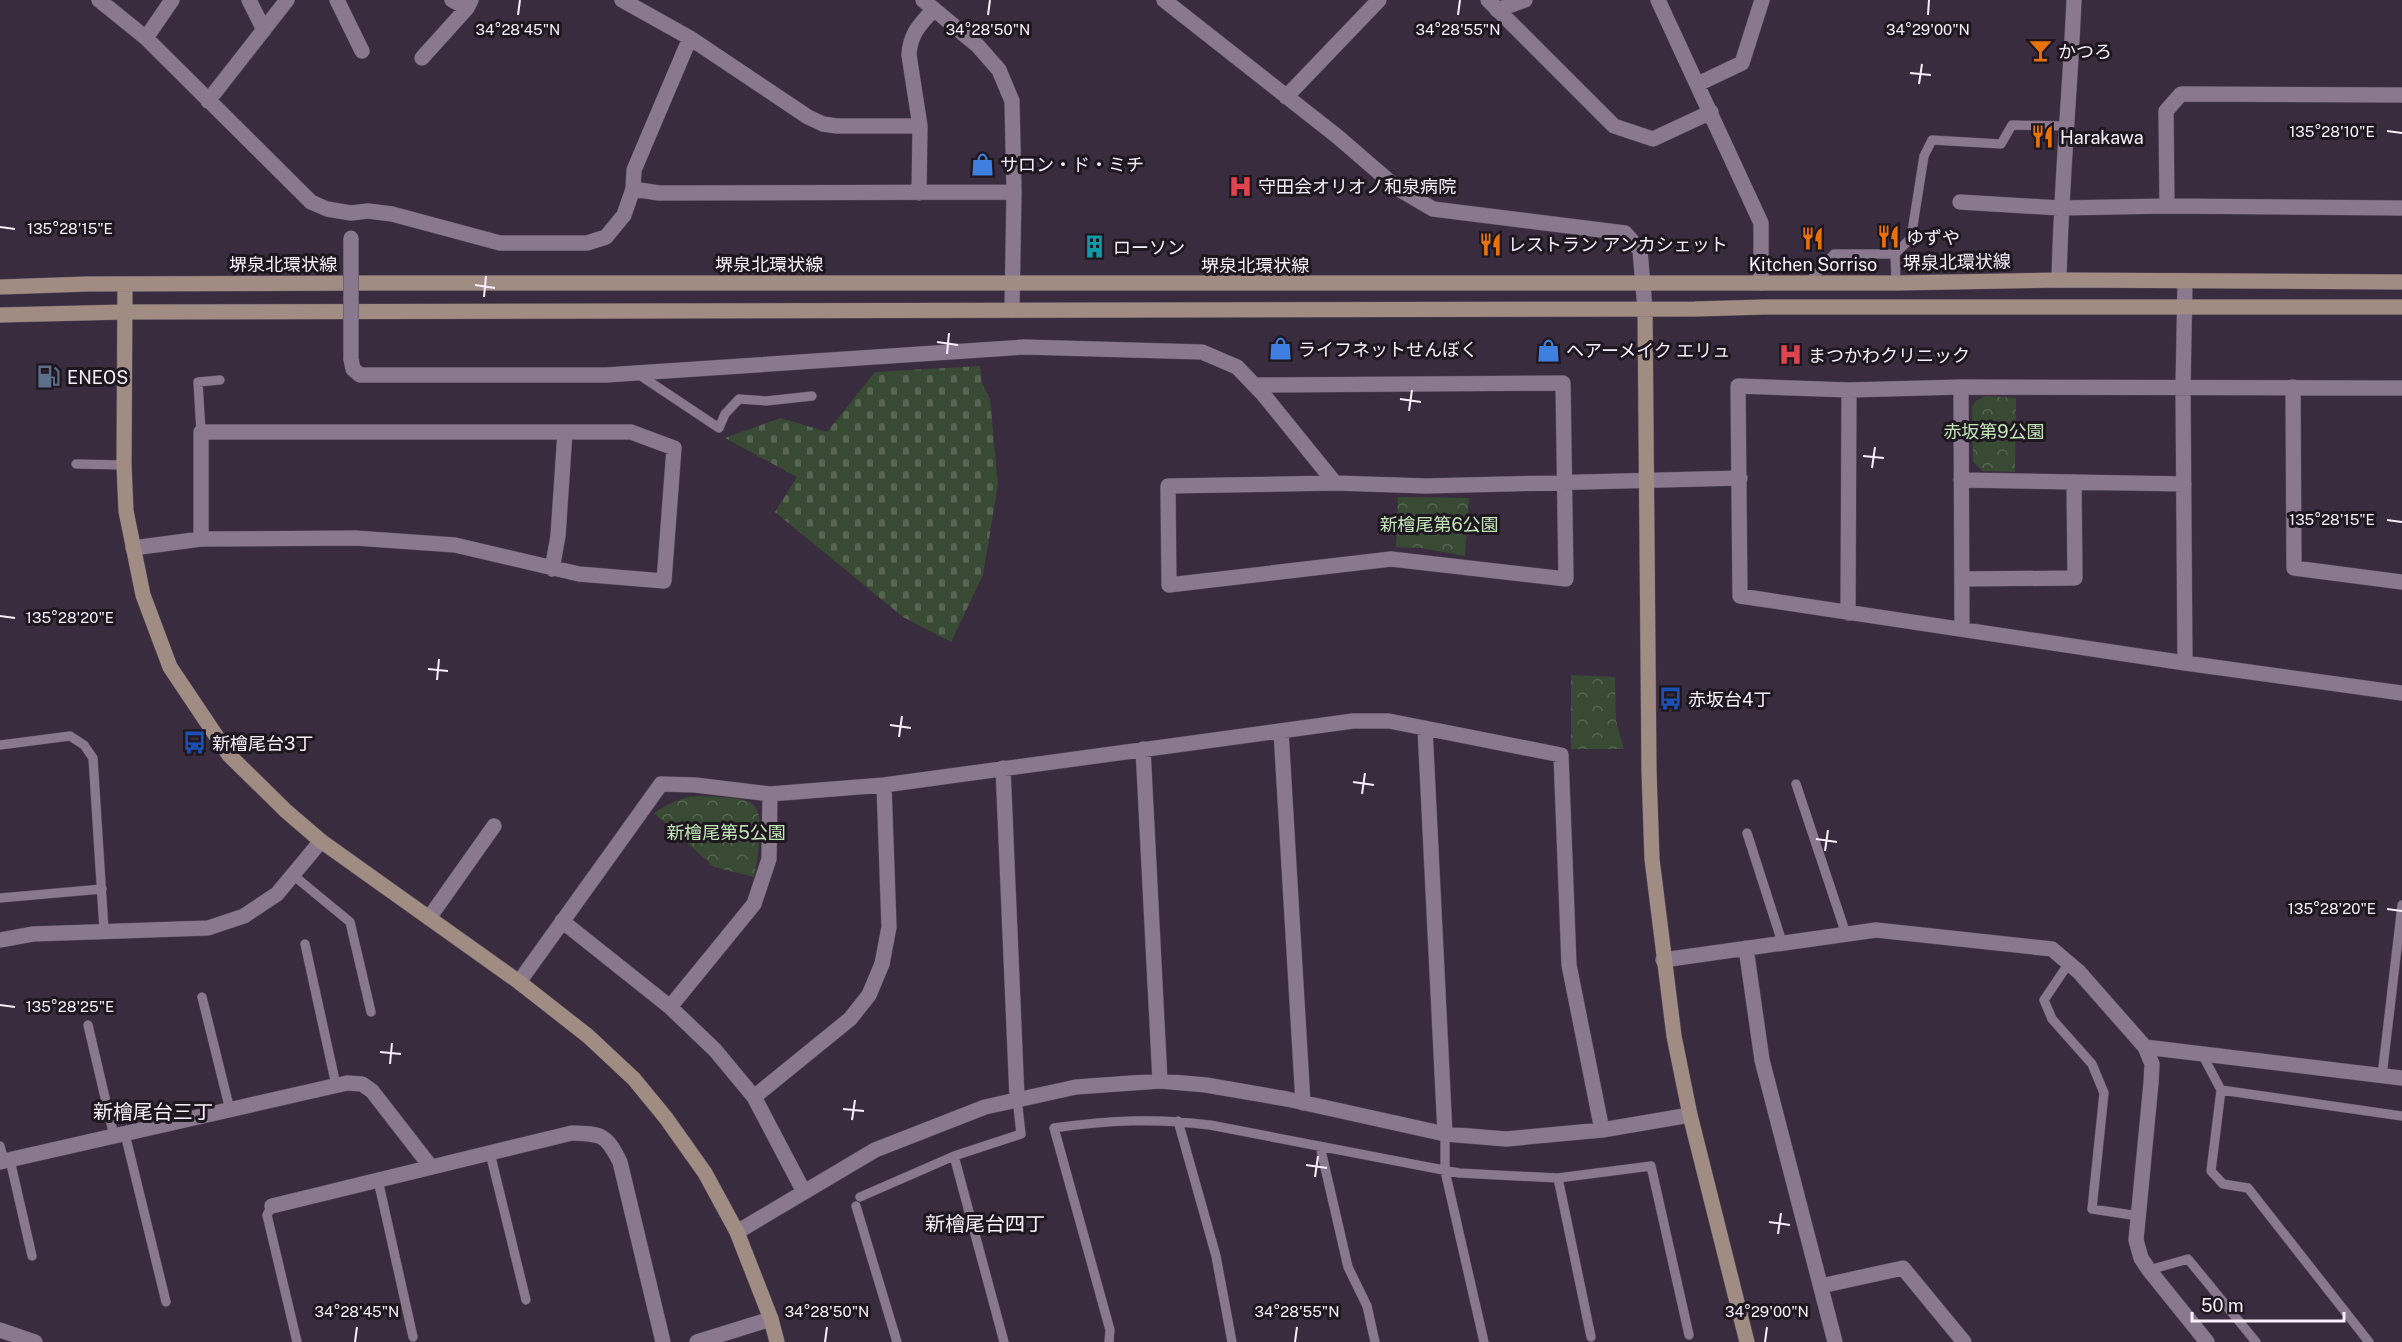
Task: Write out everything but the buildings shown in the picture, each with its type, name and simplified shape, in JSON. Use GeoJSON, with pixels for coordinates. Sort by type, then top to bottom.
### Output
{"type":"FeatureCollection","features":[{"type":"Feature","properties":{"kind":"main road","name":"堺泉北環状線"},"geometry":{"type":"LineString","coordinates":[[0,287],[1643,284],[2059,280],[2402,282]]}},
{"type":"Feature","properties":{"kind":"main road"},"geometry":{"type":"LineString","coordinates":[[126,285],[124,465],[126,511],[143,595],[170,667],[229,755],[286,811],[321,841],[519,982],[588,1036],[634,1079],[666,1118],[705,1173],[737,1232],[771,1319],[777,1342]]}},
{"type":"Feature","properties":{"kind":"main road"},"geometry":{"type":"LineString","coordinates":[[0,315],[125,312],[2402,307]]}},
{"type":"Feature","properties":{"kind":"main road"},"geometry":{"type":"LineString","coordinates":[[1645,309],[1649,771],[1652,859],[1674,1036],[1690,1115],[1747,1342]]}},
{"type":"Feature","properties":{"kind":"street"},"geometry":{"type":"LineString","coordinates":[[99,0],[146,38],[310,202],[327,209],[351,213],[368,211],[392,214],[500,243],[587,243],[606,237],[624,215],[633,189],[634,170],[690,38]]}},
{"type":"Feature","properties":{"kind":"street"},"geometry":{"type":"LineString","coordinates":[[146,38],[172,0]]}},
{"type":"Feature","properties":{"kind":"street"},"geometry":{"type":"LineString","coordinates":[[249,0],[264,30]]}},
{"type":"Feature","properties":{"kind":"street"},"geometry":{"type":"LineString","coordinates":[[208,100],[287,0]]}},
{"type":"Feature","properties":{"kind":"street"},"geometry":{"type":"LineString","coordinates":[[337,0],[362,51]]}},
{"type":"Feature","properties":{"kind":"street"},"geometry":{"type":"LineString","coordinates":[[422,58],[469,4],[452,0]]}},
{"type":"Feature","properties":{"kind":"street"},"geometry":{"type":"LineString","coordinates":[[622,0],[690,38],[808,117],[823,124],[920,126]]}},
{"type":"Feature","properties":{"kind":"street"},"geometry":{"type":"LineString","coordinates":[[1164,0],[1338,137],[1397,188],[1433,209],[1625,233],[1640,250],[1645,309]]}},
{"type":"Feature","properties":{"kind":"street"},"geometry":{"type":"LineString","coordinates":[[1286,97],[1379,0]]}},
{"type":"Feature","properties":{"kind":"street"},"geometry":{"type":"LineString","coordinates":[[1492,5],[1524,0]]}},
{"type":"Feature","properties":{"kind":"street"},"geometry":{"type":"LineString","coordinates":[[1658,0],[1761,223],[1761,283]]}},
{"type":"Feature","properties":{"kind":"street"},"geometry":{"type":"LineString","coordinates":[[1698,84],[1742,63],[1762,0]]}},
{"type":"Feature","properties":{"kind":"street"},"geometry":{"type":"LineString","coordinates":[[2059,280],[2060,208],[2074,0]]}},
{"type":"Feature","properties":{"kind":"street"},"geometry":{"type":"LineString","coordinates":[[919,193],[920,126],[909,46],[928,4],[978,46],[999,70],[1012,101],[1014,192],[1012,310]]}},
{"type":"Feature","properties":{"kind":"street"},"geometry":{"type":"LineString","coordinates":[[1492,5],[1614,126],[1653,139],[1711,112]]}},
{"type":"Feature","properties":{"kind":"street"},"geometry":{"type":"LineString","coordinates":[[2167,206],[2166,111],[2181,94],[2402,95]]}},
{"type":"Feature","properties":{"kind":"street"},"geometry":{"type":"LineString","coordinates":[[633,189],[659,193],[1014,192]]}},
{"type":"Feature","properties":{"kind":"street"},"geometry":{"type":"LineString","coordinates":[[1960,202],[2060,208],[2167,206],[2402,208]]}},
{"type":"Feature","properties":{"kind":"street"},"geometry":{"type":"LineString","coordinates":[[351,213],[351,359],[353,369],[360,375],[606,375],[1024,347],[1202,352],[1237,367],[1335,483]]}},
{"type":"Feature","properties":{"kind":"street"},"geometry":{"type":"LineString","coordinates":[[2185,663],[2183,388],[2186,280]]}},
{"type":"Feature","properties":{"kind":"street"},"geometry":{"type":"LineString","coordinates":[[1254,385],[1563,383],[1565,483],[1566,579],[1391,559],[1169,585],[1168,486],[1335,483],[1426,486],[1565,483],[1646,479],[1740,478]]}},
{"type":"Feature","properties":{"kind":"street"},"geometry":{"type":"LineString","coordinates":[[2402,388],[1961,387],[1849,390],[1738,386],[1740,596],[2402,693]]}},
{"type":"Feature","properties":{"kind":"street"},"geometry":{"type":"LineString","coordinates":[[1961,387],[1962,628]]}},
{"type":"Feature","properties":{"kind":"street"},"geometry":{"type":"LineString","coordinates":[[2294,387],[2294,568],[2402,582]]}},
{"type":"Feature","properties":{"kind":"street"},"geometry":{"type":"LineString","coordinates":[[1848,613],[1849,390]]}},
{"type":"Feature","properties":{"kind":"street"},"geometry":{"type":"LineString","coordinates":[[133,548],[201,539],[355,538],[455,545],[579,574],[664,581],[674,448],[631,432],[201,432],[201,539]]}},
{"type":"Feature","properties":{"kind":"street"},"geometry":{"type":"LineString","coordinates":[[552,569],[558,536],[565,432]]}},
{"type":"Feature","properties":{"kind":"street"},"geometry":{"type":"LineString","coordinates":[[1961,480],[2184,484]]}},
{"type":"Feature","properties":{"kind":"street"},"geometry":{"type":"LineString","coordinates":[[1962,579],[2075,578],[2074,482]]}},
{"type":"Feature","properties":{"kind":"street"},"geometry":{"type":"LineString","coordinates":[[519,982],[661,783],[770,794],[884,785],[1281,730],[1353,721],[1389,721],[1561,755],[1569,965],[1602,1130]]}},
{"type":"Feature","properties":{"kind":"street"},"geometry":{"type":"LineString","coordinates":[[1425,728],[1445,1134]]}},
{"type":"Feature","properties":{"kind":"street"},"geometry":{"type":"LineString","coordinates":[[1281,730],[1303,1102]]}},
{"type":"Feature","properties":{"kind":"street"},"geometry":{"type":"LineString","coordinates":[[1143,749],[1160,1081]]}},
{"type":"Feature","properties":{"kind":"street"},"geometry":{"type":"LineString","coordinates":[[1003,768],[1017,1098]]}},
{"type":"Feature","properties":{"kind":"street"},"geometry":{"type":"LineString","coordinates":[[754,1097],[850,1019],[869,995],[882,964],[889,927],[884,785]]}},
{"type":"Feature","properties":{"kind":"street"},"geometry":{"type":"LineString","coordinates":[[670,1007],[754,904],[769,859],[770,794]]}},
{"type":"Feature","properties":{"kind":"street"},"geometry":{"type":"LineString","coordinates":[[429,918],[494,826]]}},
{"type":"Feature","properties":{"kind":"street"},"geometry":{"type":"LineString","coordinates":[[0,940],[33,934],[208,928],[244,916],[277,894],[321,841]]}},
{"type":"Feature","properties":{"kind":"street"},"geometry":{"type":"LineString","coordinates":[[562,921],[670,1007],[715,1050],[754,1097],[804,1192]]}},
{"type":"Feature","properties":{"kind":"street"},"geometry":{"type":"LineString","coordinates":[[1663,960],[1876,930],[2052,949],[2069,963],[2145,1047],[2152,1064],[2136,1240],[2141,1258],[2149,1270],[2207,1342]]}},
{"type":"Feature","properties":{"kind":"street"},"geometry":{"type":"LineString","coordinates":[[1746,948],[1762,1060],[1835,1342]]}},
{"type":"Feature","properties":{"kind":"street"},"geometry":{"type":"LineString","coordinates":[[2145,1047],[2402,1078]]}},
{"type":"Feature","properties":{"kind":"street"},"geometry":{"type":"LineString","coordinates":[[737,1232],[875,1150],[986,1107],[1017,1098],[1076,1087],[1160,1081],[1206,1085],[1303,1102],[1445,1134],[1506,1139],[1602,1130],[1690,1115]]}},
{"type":"Feature","properties":{"kind":"street"},"geometry":{"type":"LineString","coordinates":[[3,1157],[120,1135],[347,1083],[362,1084],[372,1090],[432,1167]]}},
{"type":"Feature","properties":{"kind":"street"},"geometry":{"type":"LineString","coordinates":[[272,1206],[572,1133],[597,1134],[611,1143],[620,1162],[663,1342]]}},
{"type":"Feature","properties":{"kind":"street"},"geometry":{"type":"LineString","coordinates":[[1821,1286],[1903,1268],[1964,1342]]}},
{"type":"Feature","properties":{"kind":"street"},"geometry":{"type":"LineString","coordinates":[[697,1342],[771,1319]]}},
{"type":"Feature","properties":{"kind":"street"},"geometry":{"type":"LineString","coordinates":[[0,1330],[35,1342]]}},
{"type":"Feature","properties":{"kind":"lane"},"geometry":{"type":"LineString","coordinates":[[1808,283],[1834,254],[1895,254],[1911,238],[1924,156],[1932,140],[2001,144],[2012,125],[2067,126]]}},
{"type":"Feature","properties":{"kind":"lane"},"geometry":{"type":"LineString","coordinates":[[1895,254],[1896,283]]}},
{"type":"Feature","properties":{"kind":"lane"},"geometry":{"type":"LineString","coordinates":[[636,373],[719,428],[725,414],[739,399],[766,401],[812,396]]}},
{"type":"Feature","properties":{"kind":"lane"},"geometry":{"type":"LineString","coordinates":[[201,432],[198,382],[220,380]]}},
{"type":"Feature","properties":{"kind":"lane"},"geometry":{"type":"LineString","coordinates":[[76,464],[124,465]]}},
{"type":"Feature","properties":{"kind":"lane"},"geometry":{"type":"LineString","coordinates":[[0,745],[70,736],[84,745],[93,758],[104,930]]}},
{"type":"Feature","properties":{"kind":"lane"},"geometry":{"type":"LineString","coordinates":[[1796,784],[1846,934]]}},
{"type":"Feature","properties":{"kind":"lane"},"geometry":{"type":"LineString","coordinates":[[1747,832],[1782,942]]}},
{"type":"Feature","properties":{"kind":"lane"},"geometry":{"type":"LineString","coordinates":[[293,875],[350,922],[371,1012]]}},
{"type":"Feature","properties":{"kind":"lane"},"geometry":{"type":"LineString","coordinates":[[0,898],[102,889]]}},
{"type":"Feature","properties":{"kind":"lane"},"geometry":{"type":"LineString","coordinates":[[2382,1076],[2402,905]]}},
{"type":"Feature","properties":{"kind":"lane"},"geometry":{"type":"LineString","coordinates":[[305,944],[336,1085]]}},
{"type":"Feature","properties":{"kind":"lane"},"geometry":{"type":"LineString","coordinates":[[2069,963],[2044,1000],[2052,1019],[2092,1064],[2104,1093],[2092,1209],[2139,1216]]}},
{"type":"Feature","properties":{"kind":"lane"},"geometry":{"type":"LineString","coordinates":[[202,997],[230,1110]]}},
{"type":"Feature","properties":{"kind":"lane"},"geometry":{"type":"LineString","coordinates":[[88,1024],[166,1302]]}},
{"type":"Feature","properties":{"kind":"lane"},"geometry":{"type":"LineString","coordinates":[[2202,1054],[2221,1090],[2211,1171],[2223,1184],[2248,1188],[2369,1342]]}},
{"type":"Feature","properties":{"kind":"lane"},"geometry":{"type":"LineString","coordinates":[[2221,1090],[2402,1116]]}},
{"type":"Feature","properties":{"kind":"lane"},"geometry":{"type":"LineString","coordinates":[[897,1342],[858,1201],[954,1156],[1021,1134],[1017,1098]]}},
{"type":"Feature","properties":{"kind":"lane"},"geometry":{"type":"LineString","coordinates":[[1109,1342],[1110,1330],[1054,1128],[1105,1121],[1178,1121],[1210,1125],[1445,1171],[1558,1178],[1651,1166],[1689,1335]]}},
{"type":"Feature","properties":{"kind":"lane"},"geometry":{"type":"LineString","coordinates":[[1178,1121],[1216,1256],[1232,1342]]}},
{"type":"Feature","properties":{"kind":"lane"},"geometry":{"type":"LineString","coordinates":[[1445,1134],[1445,1171],[1484,1342]]}},
{"type":"Feature","properties":{"kind":"lane"},"geometry":{"type":"LineString","coordinates":[[1320,1146],[1348,1267],[1367,1306],[1375,1342]]}},
{"type":"Feature","properties":{"kind":"lane"},"geometry":{"type":"LineString","coordinates":[[490,1153],[526,1300]]}},
{"type":"Feature","properties":{"kind":"lane"},"geometry":{"type":"LineString","coordinates":[[954,1156],[1004,1342]]}},
{"type":"Feature","properties":{"kind":"lane"},"geometry":{"type":"LineString","coordinates":[[3,1157],[32,1256]]}},
{"type":"Feature","properties":{"kind":"lane"},"geometry":{"type":"LineString","coordinates":[[1558,1178],[1591,1337]]}},
{"type":"Feature","properties":{"kind":"lane"},"geometry":{"type":"LineString","coordinates":[[378,1180],[413,1337]]}},
{"type":"Feature","properties":{"kind":"lane"},"geometry":{"type":"LineString","coordinates":[[272,1206],[267,1215],[297,1342]]}},
{"type":"Feature","properties":{"kind":"lane"},"geometry":{"type":"LineString","coordinates":[[2149,1270],[2188,1259],[2256,1342]]}},
{"type":"Feature","properties":{"kind":"green space"},"geometry":{"type":"Polygon","coordinates":[[[980,366],[982,383],[990,399],[998,485],[983,575],[951,642],[903,617],[775,512],[797,477],[725,438],[781,418],[827,432],[875,372],[980,366]]]}},
{"type":"Feature","properties":{"kind":"green space","name":"赤坂第9公園"},"geometry":{"type":"Polygon","coordinates":[[[1986,396],[2016,398],[2015,472],[1983,471],[1973,462],[1972,407],[1976,401],[1986,396]]]}},
{"type":"Feature","properties":{"kind":"green space","name":"新檜尾第6公園"},"geometry":{"type":"Polygon","coordinates":[[[1398,497],[1469,498],[1465,556],[1421,548],[1396,547],[1398,497]]]}},
{"type":"Feature","properties":{"kind":"green space"},"geometry":{"type":"Polygon","coordinates":[[[1571,675],[1615,677],[1616,721],[1624,749],[1571,749],[1571,675]]]}},
{"type":"Feature","properties":{"kind":"green space","name":"新檜尾第5公園"},"geometry":{"type":"Polygon","coordinates":[[[698,796],[737,799],[749,802],[755,807],[760,824],[760,836],[754,877],[714,867],[654,813],[675,802],[698,796]]]}},
{"type":"Feature","properties":{"kind":"place","name":"かつろ"},"geometry":{"type":"Point","coordinates":[2040,51]}},
{"type":"Feature","properties":{"kind":"place","name":"Harakawa"},"geometry":{"type":"Point","coordinates":[2042,137]}},
{"type":"Feature","properties":{"kind":"place","name":"サロン・ド・ミチ"},"geometry":{"type":"Point","coordinates":[982,164]}},
{"type":"Feature","properties":{"kind":"place","name":"守田会オリオノ和泉病院"},"geometry":{"type":"Point","coordinates":[1240,186]}},
{"type":"Feature","properties":{"kind":"place","name":"ゆずや"},"geometry":{"type":"Point","coordinates":[1888,237]}},
{"type":"Feature","properties":{"kind":"place","name":"Kitchen Sorriso"},"geometry":{"type":"Point","coordinates":[1813,238]}},
{"type":"Feature","properties":{"kind":"place","name":"レストラン アンカシェット"},"geometry":{"type":"Point","coordinates":[1490,244]}},
{"type":"Feature","properties":{"kind":"place","name":"ローソン"},"geometry":{"type":"Point","coordinates":[1095,247]}},
{"type":"Feature","properties":{"kind":"place","name":"ライフネットせんぼく"},"geometry":{"type":"Point","coordinates":[1280,349]}},
{"type":"Feature","properties":{"kind":"place","name":"ヘアーメイク エリュ"},"geometry":{"type":"Point","coordinates":[1548,350]}},
{"type":"Feature","properties":{"kind":"place","name":"まつかわクリニック"},"geometry":{"type":"Point","coordinates":[1790,355]}},
{"type":"Feature","properties":{"kind":"place","name":"ENEOS"},"geometry":{"type":"Point","coordinates":[49,377]}},
{"type":"Feature","properties":{"kind":"place","name":"赤坂台4丁"},"geometry":{"type":"Point","coordinates":[1670,699]}},
{"type":"Feature","properties":{"kind":"place","name":"新檜尾台3丁"},"geometry":{"type":"Point","coordinates":[194,743]}},
{"type":"Feature","properties":{"kind":"district","name":"新檜尾台三丁"},"geometry":{"type":"Point","coordinates":[153,1112]}},
{"type":"Feature","properties":{"kind":"district","name":"新檜尾台四丁"},"geometry":{"type":"Point","coordinates":[985,1224]}}]}
